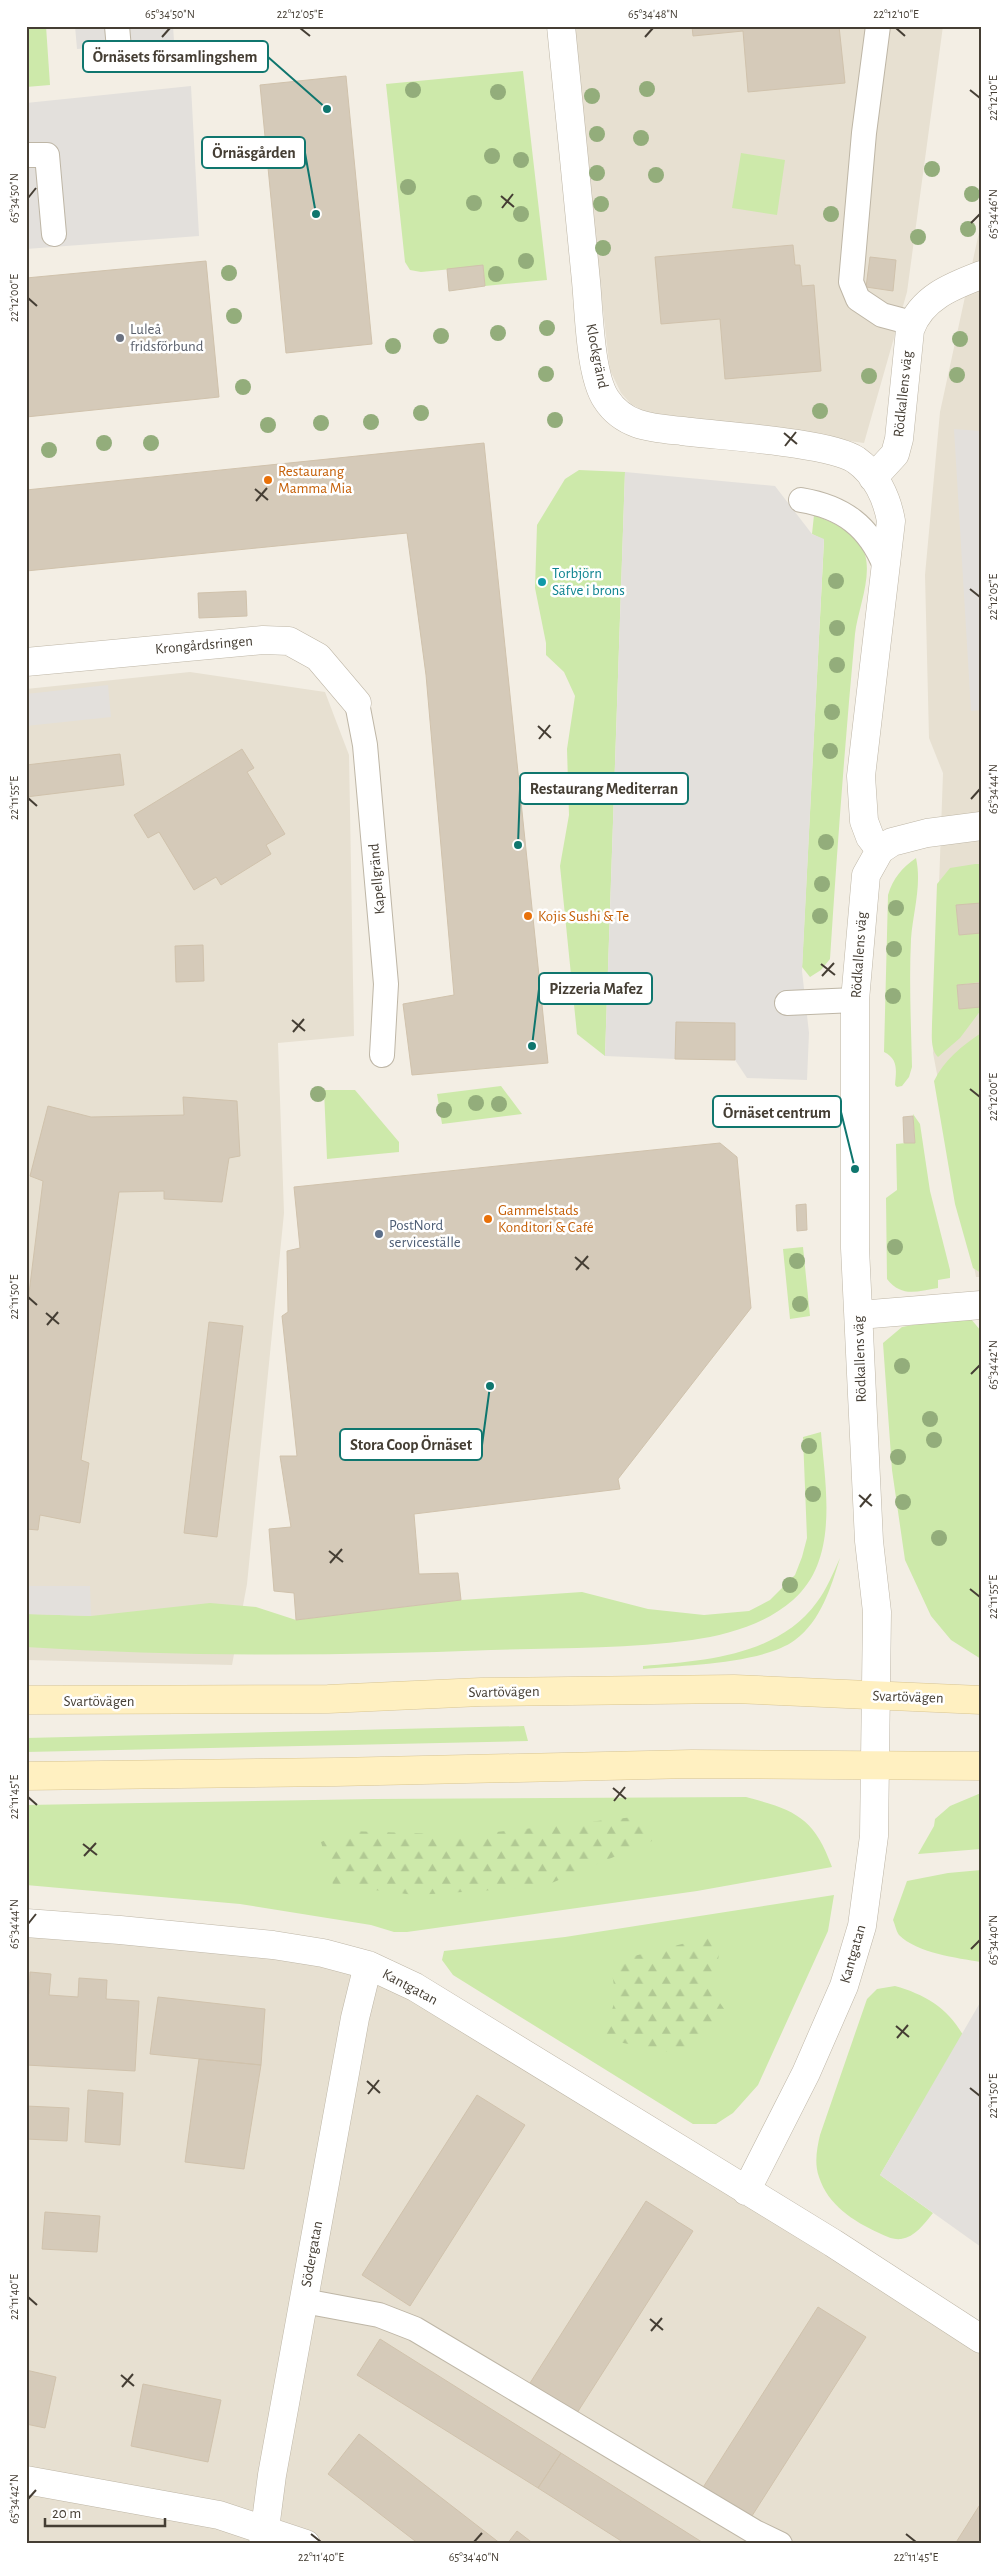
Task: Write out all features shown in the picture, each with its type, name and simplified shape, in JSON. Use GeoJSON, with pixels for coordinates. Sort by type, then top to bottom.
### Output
{"type":"FeatureCollection","features":[{"type":"Feature","properties":{"kind":"main road","name":"Svartövägen"},"geometry":{"type":"LineString","coordinates":[[26,1700],[328,1699],[480,1692],[734,1689],[981,1700]]}},
{"type":"Feature","properties":{"kind":"main road"},"geometry":{"type":"LineString","coordinates":[[26,1776],[692,1764],[981,1766]]}},
{"type":"Feature","properties":{"kind":"street","name":"Klockgränd"},"geometry":{"type":"LineString","coordinates":[[561,26],[591,330],[599,387],[606,399],[618,414],[637,425],[815,448],[844,454],[858,461],[873,478]]}},
{"type":"Feature","properties":{"kind":"street"},"geometry":{"type":"LineString","coordinates":[[912,323],[920,309],[943,292],[981,275]]}},
{"type":"Feature","properties":{"kind":"street","name":"Rödkallens väg"},"geometry":{"type":"LineString","coordinates":[[873,478],[889,463],[898,447],[912,323]]}},
{"type":"Feature","properties":{"kind":"street"},"geometry":{"type":"LineString","coordinates":[[873,478],[885,496],[891,521],[861,776],[864,821],[870,837],[880,850],[892,842],[915,835],[981,826]]}},
{"type":"Feature","properties":{"kind":"street","name":"Krongårdsringen"},"geometry":{"type":"LineString","coordinates":[[26,662],[263,640],[290,641],[318,657],[357,702]]}},
{"type":"Feature","properties":{"kind":"street","name":"Rödkallens väg"},"geometry":{"type":"LineString","coordinates":[[876,1696],[877,1612],[869,1541],[855,1238],[855,1000],[866,875],[880,850]]}},
{"type":"Feature","properties":{"kind":"street"},"geometry":{"type":"LineString","coordinates":[[859,1315],[981,1305]]}},
{"type":"Feature","properties":{"kind":"street","name":"Kantgatan"},"geometry":{"type":"LineString","coordinates":[[746,2191],[806,2072],[844,1986],[862,1926],[874,1836],[876,1696]]}},
{"type":"Feature","properties":{"kind":"street","name":"Kantgatan"},"geometry":{"type":"LineString","coordinates":[[26,1923],[273,1945],[323,1953],[368,1965],[415,1987],[746,2191],[834,2243],[981,2339]]}},
{"type":"Feature","properties":{"kind":"street","name":"Södergatan"},"geometry":{"type":"LineString","coordinates":[[264,2537],[272,2475],[355,2018],[368,1965]]}},
{"type":"Feature","properties":{"kind":"street"},"geometry":{"type":"LineString","coordinates":[[26,2480],[219,2515],[264,2537],[306,2544]]}},
{"type":"Feature","properties":{"kind":"lane"},"geometry":{"type":"LineString","coordinates":[[878,26],[864,133],[851,282],[858,299],[882,315],[912,323]]}},
{"type":"Feature","properties":{"kind":"lane"},"geometry":{"type":"LineString","coordinates":[[26,155],[47,154],[54,234]]}},
{"type":"Feature","properties":{"kind":"lane"},"geometry":{"type":"LineString","coordinates":[[801,500],[823,504],[846,516],[866,530],[877,545],[886,566]]}},
{"type":"Feature","properties":{"kind":"lane","name":"Kapellgränd"},"geometry":{"type":"LineString","coordinates":[[357,702],[365,745],[386,984],[382,1056]]}},
{"type":"Feature","properties":{"kind":"lane"},"geometry":{"type":"LineString","coordinates":[[787,1003],[855,1000]]}},
{"type":"Feature","properties":{"kind":"lane"},"geometry":{"type":"LineString","coordinates":[[304,2301],[379,2315],[415,2329],[754,2532],[780,2544]]}},
{"type":"Feature","properties":{"kind":"shaded area"},"geometry":{"type":"Polygon","coordinates":[[[75,26],[173,26],[174,41],[77,49],[75,26]]]}},
{"type":"Feature","properties":{"kind":"shaded area"},"geometry":{"type":"Polygon","coordinates":[[[570,26],[943,26],[907,292],[864,443],[649,414],[631,404],[621,393],[610,370],[570,26]]]}},
{"type":"Feature","properties":{"kind":"shaded area"},"geometry":{"type":"Polygon","coordinates":[[[191,86],[199,236],[26,249],[26,103],[191,86]]]}},
{"type":"Feature","properties":{"kind":"shaded area"},"geometry":{"type":"Polygon","coordinates":[[[981,223],[981,1277],[976,1277],[933,1053],[943,773],[929,738],[925,575],[940,412],[981,223]]]}},
{"type":"Feature","properties":{"kind":"shaded area"},"geometry":{"type":"Polygon","coordinates":[[[954,429],[981,431],[981,710],[971,711],[954,429]]]}},
{"type":"Feature","properties":{"kind":"shaded area"},"geometry":{"type":"Polygon","coordinates":[[[625,472],[775,486],[812,534],[824,539],[802,971],[809,1033],[807,1080],[747,1078],[735,1060],[735,1023],[676,1022],[675,1059],[605,1056],[625,472]]]}},
{"type":"Feature","properties":{"kind":"shaded area"},"geometry":{"type":"Polygon","coordinates":[[[190,672],[325,692],[349,755],[354,1036],[278,1043],[284,1213],[247,1584],[232,1665],[26,1660],[26,689],[190,672]]]}},
{"type":"Feature","properties":{"kind":"shaded area"},"geometry":{"type":"Polygon","coordinates":[[[108,685],[111,717],[26,726],[26,694],[108,685]]]}},
{"type":"Feature","properties":{"kind":"shaded area"},"geometry":{"type":"Polygon","coordinates":[[[26,1586],[90,1586],[91,1616],[26,1614],[26,1586]]]}},
{"type":"Feature","properties":{"kind":"shaded area"},"geometry":{"type":"Polygon","coordinates":[[[26,1911],[329,1940],[411,1971],[981,2327],[981,2544],[26,2544],[26,1911]]]}},
{"type":"Feature","properties":{"kind":"shaded area"},"geometry":{"type":"Polygon","coordinates":[[[981,2001],[981,2247],[880,2175],[981,2001]]]}},
{"type":"Feature","properties":{"kind":"green space"},"geometry":{"type":"Polygon","coordinates":[[[26,26],[46,26],[50,85],[26,87],[26,26]]]}},
{"type":"Feature","properties":{"kind":"green space"},"geometry":{"type":"Polygon","coordinates":[[[523,71],[547,280],[485,286],[483,266],[421,272],[410,270],[405,262],[386,84],[523,71]]]}},
{"type":"Feature","properties":{"kind":"green space"},"geometry":{"type":"Polygon","coordinates":[[[741,153],[785,160],[777,215],[732,208],[741,153]]]}},
{"type":"Feature","properties":{"kind":"green space"},"geometry":{"type":"Polygon","coordinates":[[[579,470],[625,472],[605,1056],[577,1034],[560,866],[569,815],[567,749],[575,696],[564,672],[546,655],[546,643],[535,588],[537,525],[565,479],[579,470]]]}},
{"type":"Feature","properties":{"kind":"green space"},"geometry":{"type":"Polygon","coordinates":[[[814,515],[840,527],[857,539],[865,555],[867,566],[865,589],[855,634],[841,796],[830,959],[821,970],[810,977],[802,967],[824,540],[812,534],[814,515]]]}},
{"type":"Feature","properties":{"kind":"green space"},"geometry":{"type":"Polygon","coordinates":[[[916,858],[918,888],[910,955],[912,1067],[909,1077],[902,1086],[897,1087],[895,1085],[896,1066],[892,1058],[884,1052],[888,895],[899,874],[916,858]]]}},
{"type":"Feature","properties":{"kind":"green space"},"geometry":{"type":"Polygon","coordinates":[[[981,864],[981,903],[956,906],[959,935],[981,933],[981,982],[957,985],[959,1009],[981,1007],[981,1010],[960,1038],[938,1057],[935,1054],[932,1037],[937,884],[950,868],[981,864]]]}},
{"type":"Feature","properties":{"kind":"green space"},"geometry":{"type":"Polygon","coordinates":[[[981,1033],[981,1273],[973,1268],[955,1204],[934,1081],[943,1066],[954,1054],[981,1033]]]}},
{"type":"Feature","properties":{"kind":"green space"},"geometry":{"type":"Polygon","coordinates":[[[501,1086],[522,1114],[442,1124],[437,1094],[501,1086]]]}},
{"type":"Feature","properties":{"kind":"green space"},"geometry":{"type":"Polygon","coordinates":[[[324,1090],[355,1090],[399,1142],[399,1152],[327,1159],[324,1090]]]}},
{"type":"Feature","properties":{"kind":"green space"},"geometry":{"type":"Polygon","coordinates":[[[913,1114],[920,1124],[930,1191],[950,1270],[950,1278],[938,1280],[938,1288],[910,1292],[898,1289],[887,1279],[886,1198],[897,1190],[896,1144],[915,1142],[913,1114]]]}},
{"type":"Feature","properties":{"kind":"green space"},"geometry":{"type":"Polygon","coordinates":[[[803,1247],[810,1316],[790,1319],[783,1249],[803,1247]]]}},
{"type":"Feature","properties":{"kind":"green space"},"geometry":{"type":"Polygon","coordinates":[[[971,1319],[981,1331],[981,1659],[951,1640],[931,1616],[905,1560],[892,1470],[883,1343],[902,1327],[940,1320],[971,1319]]]}},
{"type":"Feature","properties":{"kind":"green space"},"geometry":{"type":"Polygon","coordinates":[[[821,1432],[825,1475],[826,1521],[824,1543],[818,1564],[808,1583],[793,1600],[771,1616],[746,1627],[719,1635],[667,1643],[592,1648],[375,1653],[200,1654],[26,1647],[26,1614],[91,1616],[210,1603],[256,1607],[296,1620],[461,1600],[582,1592],[648,1609],[704,1615],[749,1611],[770,1600],[795,1575],[807,1538],[803,1437],[821,1432]]]}},
{"type":"Feature","properties":{"kind":"green space"},"geometry":{"type":"Polygon","coordinates":[[[840,1558],[829,1592],[812,1623],[795,1640],[781,1648],[743,1659],[643,1669],[643,1666],[715,1658],[761,1645],[782,1634],[801,1620],[817,1602],[840,1558]]]}},
{"type":"Feature","properties":{"kind":"green space"},"geometry":{"type":"Polygon","coordinates":[[[524,1726],[528,1741],[26,1752],[26,1738],[524,1726]]]}},
{"type":"Feature","properties":{"kind":"green space"},"geometry":{"type":"Polygon","coordinates":[[[981,1793],[981,1849],[918,1854],[934,1826],[935,1819],[950,1806],[981,1793]]]}},
{"type":"Feature","properties":{"kind":"green space"},"geometry":{"type":"Polygon","coordinates":[[[746,1797],[778,1806],[801,1818],[818,1837],[832,1867],[697,1891],[407,1932],[394,1932],[371,1925],[240,1904],[26,1885],[26,1805],[374,1799],[746,1797]]]}},
{"type":"Feature","properties":{"kind":"green space"},"geometry":{"type":"Polygon","coordinates":[[[643,1816],[652,1841],[542,1887],[415,1895],[333,1885],[321,1842],[349,1831],[468,1835],[643,1816]]]}},
{"type":"Feature","properties":{"kind":"green space"},"geometry":{"type":"Polygon","coordinates":[[[981,1870],[981,1962],[927,1950],[916,1946],[899,1935],[893,1920],[907,1881],[948,1873],[981,1870]]]}},
{"type":"Feature","properties":{"kind":"green space"},"geometry":{"type":"Polygon","coordinates":[[[834,1895],[828,1931],[758,2085],[733,2113],[716,2124],[693,2124],[453,1975],[442,1960],[444,1951],[565,1937],[834,1895]]]}},
{"type":"Feature","properties":{"kind":"green space"},"geometry":{"type":"Polygon","coordinates":[[[722,1934],[713,1993],[729,2016],[679,2054],[603,2039],[616,1997],[610,1962],[722,1934]]]}},
{"type":"Feature","properties":{"kind":"green space"},"geometry":{"type":"Polygon","coordinates":[[[895,1986],[916,1993],[934,2003],[950,2017],[963,2035],[880,2175],[933,2213],[923,2226],[911,2236],[898,2239],[886,2236],[860,2223],[835,2204],[823,2187],[817,2172],[816,2161],[820,2135],[867,1999],[877,1989],[895,1986]]]}},
{"type":"Feature","properties":{"kind":"building"},"geometry":{"type":"Polygon","coordinates":[[[692,26],[839,26],[845,83],[748,92],[743,31],[693,36],[692,26]]]}},
{"type":"Feature","properties":{"kind":"building"},"geometry":{"type":"Polygon","coordinates":[[[346,76],[372,344],[286,353],[260,85],[346,76]]]}},
{"type":"Feature","properties":{"kind":"building"},"geometry":{"type":"Polygon","coordinates":[[[793,245],[795,265],[800,265],[802,286],[814,285],[821,371],[725,379],[720,319],[661,324],[655,257],[793,245]]]}},
{"type":"Feature","properties":{"kind":"building"},"geometry":{"type":"Polygon","coordinates":[[[870,257],[896,260],[893,291],[866,287],[870,257]]]}},
{"type":"Feature","properties":{"kind":"building","name":"Luleå fridsförbund"},"geometry":{"type":"Polygon","coordinates":[[[206,261],[219,397],[26,417],[26,278],[206,261]]]}},
{"type":"Feature","properties":{"kind":"building"},"geometry":{"type":"Polygon","coordinates":[[[483,265],[485,286],[449,291],[447,269],[483,265]]]}},
{"type":"Feature","properties":{"kind":"building"},"geometry":{"type":"Polygon","coordinates":[[[484,443],[548,1063],[412,1075],[403,1004],[454,995],[426,675],[407,533],[26,571],[26,490],[484,443]]]}},
{"type":"Feature","properties":{"kind":"building"},"geometry":{"type":"Polygon","coordinates":[[[246,591],[247,616],[199,618],[198,593],[246,591]]]}},
{"type":"Feature","properties":{"kind":"building"},"geometry":{"type":"Polygon","coordinates":[[[242,749],[254,768],[247,772],[285,834],[266,845],[271,854],[221,885],[216,877],[194,890],[159,832],[148,838],[134,815],[242,749]]]}},
{"type":"Feature","properties":{"kind":"building"},"geometry":{"type":"Polygon","coordinates":[[[120,754],[124,785],[26,797],[26,765],[120,754]]]}},
{"type":"Feature","properties":{"kind":"building"},"geometry":{"type":"Polygon","coordinates":[[[981,903],[981,933],[959,935],[956,905],[981,903]]]}},
{"type":"Feature","properties":{"kind":"building"},"geometry":{"type":"Polygon","coordinates":[[[203,945],[204,981],[176,982],[175,946],[203,945]]]}},
{"type":"Feature","properties":{"kind":"building"},"geometry":{"type":"Polygon","coordinates":[[[980,983],[981,1007],[959,1009],[957,985],[980,983]]]}},
{"type":"Feature","properties":{"kind":"building"},"geometry":{"type":"Polygon","coordinates":[[[676,1022],[735,1023],[735,1060],[675,1059],[676,1022]]]}},
{"type":"Feature","properties":{"kind":"building"},"geometry":{"type":"Polygon","coordinates":[[[183,1097],[237,1101],[240,1156],[229,1158],[222,1202],[164,1199],[164,1191],[119,1192],[81,1460],[89,1463],[80,1523],[40,1515],[38,1530],[26,1529],[26,1317],[43,1181],[30,1176],[48,1106],[91,1117],[184,1115],[183,1097]]]}},
{"type":"Feature","properties":{"kind":"building"},"geometry":{"type":"Polygon","coordinates":[[[913,1116],[915,1143],[904,1143],[903,1117],[913,1116]]]}},
{"type":"Feature","properties":{"kind":"building"},"geometry":{"type":"Polygon","coordinates":[[[720,1143],[737,1157],[751,1308],[618,1479],[620,1489],[414,1514],[419,1574],[458,1573],[461,1600],[296,1620],[294,1593],[274,1591],[269,1529],[291,1527],[280,1456],[297,1456],[282,1316],[288,1312],[287,1251],[300,1248],[294,1187],[720,1143]]]}},
{"type":"Feature","properties":{"kind":"building"},"geometry":{"type":"Polygon","coordinates":[[[806,1204],[807,1230],[797,1231],[796,1205],[806,1204]]]}},
{"type":"Feature","properties":{"kind":"building"},"geometry":{"type":"Polygon","coordinates":[[[209,1322],[243,1326],[217,1537],[184,1533],[209,1322]]]}},
{"type":"Feature","properties":{"kind":"building"},"geometry":{"type":"Polygon","coordinates":[[[30,1972],[51,1974],[49,1995],[78,1997],[79,1978],[107,1980],[106,1999],[139,2001],[135,2071],[26,2065],[26,1994],[29,1994],[30,1972]]]}},
{"type":"Feature","properties":{"kind":"building"},"geometry":{"type":"Polygon","coordinates":[[[158,1997],[265,2009],[261,2065],[150,2054],[158,1997]]]}},
{"type":"Feature","properties":{"kind":"building"},"geometry":{"type":"Polygon","coordinates":[[[199,2059],[261,2065],[244,2169],[185,2162],[199,2059]]]}},
{"type":"Feature","properties":{"kind":"building"},"geometry":{"type":"Polygon","coordinates":[[[88,2090],[123,2093],[120,2145],[85,2142],[88,2090]]]}},
{"type":"Feature","properties":{"kind":"building"},"geometry":{"type":"Polygon","coordinates":[[[477,2095],[525,2125],[410,2306],[362,2275],[477,2095]]]}},
{"type":"Feature","properties":{"kind":"building"},"geometry":{"type":"Polygon","coordinates":[[[26,2106],[69,2108],[67,2141],[26,2139],[26,2106]]]}},
{"type":"Feature","properties":{"kind":"building"},"geometry":{"type":"Polygon","coordinates":[[[646,2201],[693,2231],[577,2413],[530,2383],[646,2201]]]}},
{"type":"Feature","properties":{"kind":"building"},"geometry":{"type":"Polygon","coordinates":[[[45,2212],[100,2216],[97,2252],[42,2249],[45,2212]]]}},
{"type":"Feature","properties":{"kind":"building"},"geometry":{"type":"Polygon","coordinates":[[[818,2307],[866,2337],[750,2519],[702,2489],[818,2307]]]}},
{"type":"Feature","properties":{"kind":"building"},"geometry":{"type":"Polygon","coordinates":[[[380,2339],[561,2453],[538,2488],[357,2375],[380,2339]]]}},
{"type":"Feature","properties":{"kind":"building"},"geometry":{"type":"Polygon","coordinates":[[[26,2370],[56,2377],[45,2428],[26,2424],[26,2370]]]}},
{"type":"Feature","properties":{"kind":"building"},"geometry":{"type":"Polygon","coordinates":[[[143,2384],[221,2400],[208,2462],[131,2446],[143,2384]]]}},
{"type":"Feature","properties":{"kind":"building"},"geometry":{"type":"Polygon","coordinates":[[[359,2434],[501,2544],[419,2544],[328,2474],[359,2434]]]}},
{"type":"Feature","properties":{"kind":"building"},"geometry":{"type":"Polygon","coordinates":[[[561,2453],[705,2544],[626,2544],[538,2488],[561,2453]]]}},
{"type":"Feature","properties":{"kind":"building"},"geometry":{"type":"Polygon","coordinates":[[[981,2503],[981,2544],[955,2544],[981,2503]]]}},
{"type":"Feature","properties":{"kind":"building"},"geometry":{"type":"Polygon","coordinates":[[[517,2531],[534,2544],[507,2544],[517,2531]]]}},
{"type":"Feature","properties":{"kind":"place","name":"Örnäsets församlingshem"},"geometry":{"type":"Point","coordinates":[327,109]}},
{"type":"Feature","properties":{"kind":"place","name":"Örnäsgården"},"geometry":{"type":"Point","coordinates":[316,214]}},
{"type":"Feature","properties":{"kind":"place","name":"Luleå fridsförbund"},"geometry":{"type":"Point","coordinates":[120,338]}},
{"type":"Feature","properties":{"kind":"place","name":"Restaurang Mamma Mia"},"geometry":{"type":"Point","coordinates":[268,480]}},
{"type":"Feature","properties":{"kind":"place","name":"Torbjörn Säfve i brons"},"geometry":{"type":"Point","coordinates":[542,582]}},
{"type":"Feature","properties":{"kind":"place","name":"Restaurang Mediterran"},"geometry":{"type":"Point","coordinates":[518,845]}},
{"type":"Feature","properties":{"kind":"place","name":"Kojis Sushi & Te"},"geometry":{"type":"Point","coordinates":[528,916]}},
{"type":"Feature","properties":{"kind":"place","name":"Pizzeria Mafez"},"geometry":{"type":"Point","coordinates":[532,1046]}},
{"type":"Feature","properties":{"kind":"place","name":"Örnäset centrum"},"geometry":{"type":"Point","coordinates":[855,1169]}},
{"type":"Feature","properties":{"kind":"place","name":"Gammelstads Konditori & Café"},"geometry":{"type":"Point","coordinates":[488,1219]}},
{"type":"Feature","properties":{"kind":"place","name":"PostNord serviceställe"},"geometry":{"type":"Point","coordinates":[379,1234]}},
{"type":"Feature","properties":{"kind":"place","name":"Stora Coop Örnäset"},"geometry":{"type":"Point","coordinates":[490,1386]}}]}
